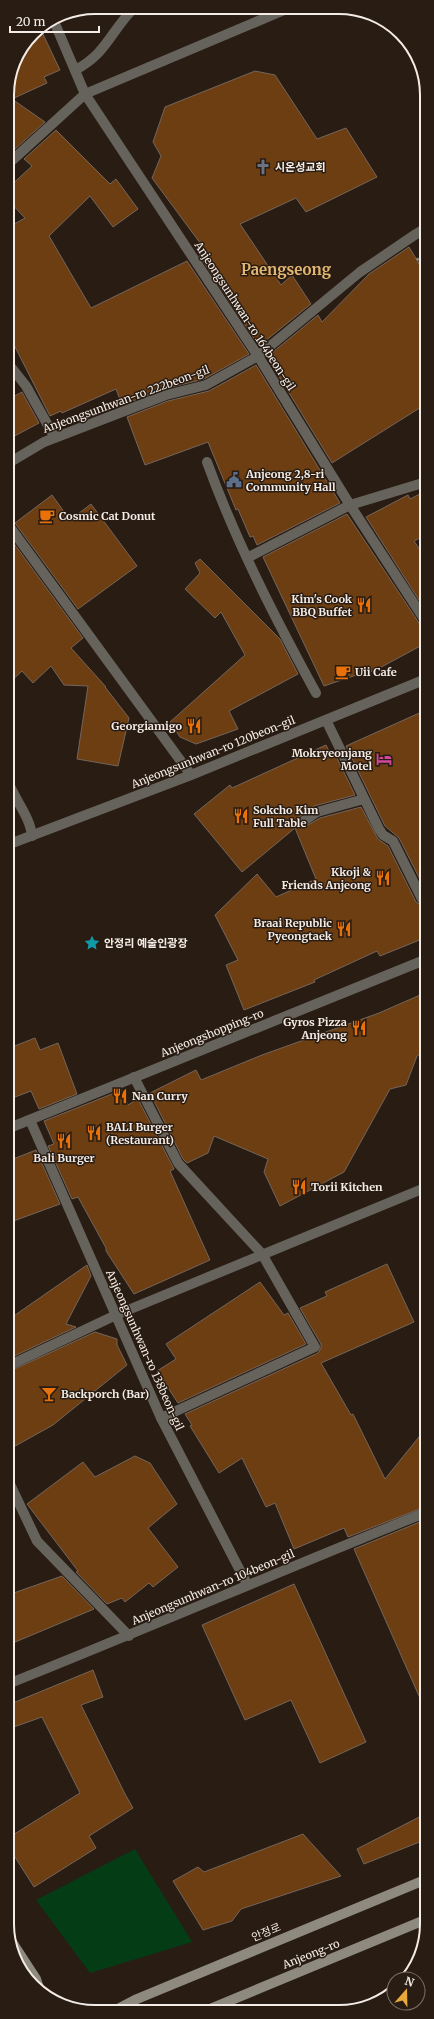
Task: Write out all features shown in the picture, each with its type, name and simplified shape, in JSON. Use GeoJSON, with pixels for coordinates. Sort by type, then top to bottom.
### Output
{"type":"FeatureCollection","features":[{"type":"Feature","properties":{"kind":"main road","name":"안정로"},"geometry":{"type":"LineString","coordinates":[[126,2005],[420,1882]]}},
{"type":"Feature","properties":{"kind":"main road","name":"Anjeong-ro"},"geometry":{"type":"LineString","coordinates":[[219,2005],[420,1922]]}},
{"type":"Feature","properties":{"kind":"main road"},"geometry":{"type":"LineString","coordinates":[[19,1954],[36,1979]]}},
{"type":"Feature","properties":{"kind":"street"},"geometry":{"type":"LineString","coordinates":[[75,70],[91,62],[107,45],[123,19],[128,14]]}},
{"type":"Feature","properties":{"kind":"street"},"geometry":{"type":"LineString","coordinates":[[14,159],[85,94],[275,14]]}},
{"type":"Feature","properties":{"kind":"street","name":"Anjeongsunhwan-ro 164beon-gil"},"geometry":{"type":"LineString","coordinates":[[55,25],[85,94],[258,356],[350,505],[420,613]]}},
{"type":"Feature","properties":{"kind":"street","name":"Anjeongsunhwan-ro 222beon-gil"},"geometry":{"type":"LineString","coordinates":[[14,460],[44,442],[166,395],[206,385],[258,356],[360,272],[420,232]]}},
{"type":"Feature","properties":{"kind":"street"},"geometry":{"type":"LineString","coordinates":[[14,371],[26,386],[55,438]]}},
{"type":"Feature","properties":{"kind":"street"},"geometry":{"type":"LineString","coordinates":[[207,462],[226,515],[316,693]]}},
{"type":"Feature","properties":{"kind":"street"},"geometry":{"type":"LineString","coordinates":[[247,558],[350,505],[420,484]]}},
{"type":"Feature","properties":{"kind":"street"},"geometry":{"type":"LineString","coordinates":[[14,533],[192,775]]}},
{"type":"Feature","properties":{"kind":"street","name":"Anjeongsunhwan-ro 120beon-gil"},"geometry":{"type":"LineString","coordinates":[[14,843],[192,775],[420,681]]}},
{"type":"Feature","properties":{"kind":"street"},"geometry":{"type":"LineString","coordinates":[[326,720],[379,829],[383,835],[393,840],[420,895]]}},
{"type":"Feature","properties":{"kind":"street"},"geometry":{"type":"LineString","coordinates":[[14,796],[31,826],[32,836]]}},
{"type":"Feature","properties":{"kind":"street"},"geometry":{"type":"LineString","coordinates":[[305,820],[317,812],[364,799]]}},
{"type":"Feature","properties":{"kind":"street","name":"Anjeongshopping-ro"},"geometry":{"type":"LineString","coordinates":[[14,1127],[420,961]]}},
{"type":"Feature","properties":{"kind":"street"},"geometry":{"type":"LineString","coordinates":[[134,1077],[178,1163],[262,1254],[315,1347],[161,1418]]}},
{"type":"Feature","properties":{"kind":"street","name":"Anjeongsunhwan-ro 138beon-gil"},"geometry":{"type":"LineString","coordinates":[[30,1120],[161,1418],[247,1584]]}},
{"type":"Feature","properties":{"kind":"street"},"geometry":{"type":"LineString","coordinates":[[14,1363],[116,1315],[420,1190]]}},
{"type":"Feature","properties":{"kind":"street"},"geometry":{"type":"LineString","coordinates":[[14,1493],[37,1541],[128,1636]]}},
{"type":"Feature","properties":{"kind":"street","name":"Anjeongsunhwan-ro 104beon-gil"},"geometry":{"type":"LineString","coordinates":[[14,1682],[128,1636],[247,1584],[420,1515]]}},
{"type":"Feature","properties":{"kind":"green space"},"geometry":{"type":"Polygon","coordinates":[[[135,1849],[192,1942],[90,1973],[36,1900],[135,1849]]]}},
{"type":"Feature","properties":{"kind":"building"},"geometry":{"type":"Polygon","coordinates":[[[43,34],[60,70],[44,77],[47,83],[14,98],[17,74],[22,59],[43,34]]]}},
{"type":"Feature","properties":{"kind":"building","name":"시온성교회"},"geometry":{"type":"Polygon","coordinates":[[[255,71],[275,75],[317,139],[346,128],[377,177],[306,212],[296,198],[240,224],[281,285],[292,275],[311,304],[259,346],[199,255],[206,251],[152,178],[161,156],[153,142],[165,107],[255,71]]]}},
{"type":"Feature","properties":{"kind":"building"},"geometry":{"type":"Polygon","coordinates":[[[14,100],[45,122],[14,150],[14,100]]]}},
{"type":"Feature","properties":{"kind":"building"},"geometry":{"type":"Polygon","coordinates":[[[56,130],[110,184],[116,179],[138,209],[113,227],[90,196],[49,236],[91,308],[187,261],[249,354],[204,379],[164,389],[122,405],[116,389],[62,413],[61,411],[50,416],[14,345],[14,224],[25,218],[14,206],[14,183],[32,166],[24,159],[56,130]]]}},
{"type":"Feature","properties":{"kind":"building"},"geometry":{"type":"Polygon","coordinates":[[[409,247],[420,265],[420,408],[332,463],[267,357],[318,315],[322,322],[369,274],[409,247]]]}},
{"type":"Feature","properties":{"kind":"building"},"geometry":{"type":"Polygon","coordinates":[[[256,365],[340,503],[257,545],[253,536],[250,537],[238,509],[236,510],[208,442],[145,465],[127,417],[168,401],[209,391],[256,365]]]}},
{"type":"Feature","properties":{"kind":"building"},"geometry":{"type":"Polygon","coordinates":[[[22,392],[39,423],[14,436],[14,396],[22,392]]]}},
{"type":"Feature","properties":{"kind":"building"},"geometry":{"type":"Polygon","coordinates":[[[420,494],[420,538],[414,541],[420,550],[420,602],[366,517],[408,495],[410,499],[420,494]]]}},
{"type":"Feature","properties":{"kind":"building"},"geometry":{"type":"Polygon","coordinates":[[[52,495],[70,520],[91,504],[137,566],[78,609],[15,523],[52,495]]]}},
{"type":"Feature","properties":{"kind":"building"},"geometry":{"type":"Polygon","coordinates":[[[347,514],[420,624],[420,646],[372,672],[371,670],[324,686],[263,557],[347,514]]]}},
{"type":"Feature","properties":{"kind":"building"},"geometry":{"type":"Polygon","coordinates":[[[14,544],[83,638],[71,648],[106,687],[129,718],[118,766],[77,759],[88,686],[64,685],[51,666],[33,683],[22,671],[14,678],[14,544]]]}},
{"type":"Feature","properties":{"kind":"building"},"geometry":{"type":"Polygon","coordinates":[[[200,559],[280,639],[298,674],[229,711],[238,729],[196,744],[180,737],[170,722],[245,655],[221,612],[215,618],[185,589],[200,573],[195,563],[200,559]]]}},
{"type":"Feature","properties":{"kind":"building"},"geometry":{"type":"Polygon","coordinates":[[[420,713],[420,879],[399,838],[385,826],[346,746],[420,713]]]}},
{"type":"Feature","properties":{"kind":"building"},"geometry":{"type":"Polygon","coordinates":[[[326,745],[330,753],[334,752],[355,795],[314,806],[299,817],[299,823],[306,826],[320,818],[361,807],[378,839],[388,846],[416,902],[420,904],[420,940],[380,956],[377,951],[314,980],[315,982],[244,1010],[226,965],[238,960],[215,915],[257,874],[276,897],[316,879],[295,828],[242,872],[194,814],[230,785],[232,788],[326,745]]]}},
{"type":"Feature","properties":{"kind":"building"},"geometry":{"type":"Polygon","coordinates":[[[420,995],[420,1054],[417,1056],[406,1085],[390,1089],[344,1172],[280,1206],[264,1172],[268,1159],[214,1136],[208,1153],[187,1163],[183,1159],[150,1093],[196,1070],[201,1080],[262,1055],[379,1013],[420,995]]]}},
{"type":"Feature","properties":{"kind":"building"},"geometry":{"type":"Polygon","coordinates":[[[35,1038],[40,1050],[58,1043],[77,1094],[39,1109],[31,1091],[14,1097],[14,1046],[35,1038]]]}},
{"type":"Feature","properties":{"kind":"building"},"geometry":{"type":"Polygon","coordinates":[[[122,1090],[128,1105],[138,1099],[174,1169],[170,1171],[210,1260],[134,1294],[106,1251],[106,1248],[78,1197],[72,1199],[48,1146],[54,1144],[44,1121],[122,1090]]]}},
{"type":"Feature","properties":{"kind":"building"},"geometry":{"type":"Polygon","coordinates":[[[36,1150],[60,1204],[14,1221],[14,1159],[36,1150]]]}},
{"type":"Feature","properties":{"kind":"building"},"geometry":{"type":"Polygon","coordinates":[[[387,1264],[414,1322],[321,1363],[351,1415],[353,1414],[385,1479],[420,1436],[420,1509],[348,1537],[344,1528],[294,1549],[275,1503],[266,1507],[242,1458],[219,1473],[190,1426],[192,1425],[185,1414],[318,1353],[321,1348],[321,1344],[300,1308],[327,1296],[325,1292],[387,1264]]]}},
{"type":"Feature","properties":{"kind":"building"},"geometry":{"type":"Polygon","coordinates":[[[87,1265],[91,1276],[66,1324],[76,1327],[14,1356],[14,1316],[87,1265]]]}},
{"type":"Feature","properties":{"kind":"building"},"geometry":{"type":"Polygon","coordinates":[[[260,1282],[284,1315],[288,1313],[306,1344],[178,1403],[157,1371],[176,1359],[166,1344],[260,1282]]]}},
{"type":"Feature","properties":{"kind":"building","name":"Backporch (Bar)"},"geometry":{"type":"Polygon","coordinates":[[[95,1332],[117,1339],[117,1345],[127,1365],[53,1425],[14,1447],[14,1369],[95,1332]]]}},
{"type":"Feature","properties":{"kind":"building"},"geometry":{"type":"Polygon","coordinates":[[[135,1456],[150,1463],[177,1504],[148,1528],[178,1567],[153,1587],[149,1583],[125,1602],[122,1598],[107,1604],[76,1572],[78,1571],[27,1504],[83,1462],[95,1477],[135,1456]]]}},
{"type":"Feature","properties":{"kind":"building"},"geometry":{"type":"Polygon","coordinates":[[[420,1522],[420,1698],[354,1549],[420,1522]]]}},
{"type":"Feature","properties":{"kind":"building"},"geometry":{"type":"Polygon","coordinates":[[[62,1576],[94,1609],[14,1642],[14,1593],[62,1576]]]}},
{"type":"Feature","properties":{"kind":"building"},"geometry":{"type":"Polygon","coordinates":[[[294,1584],[366,1742],[320,1763],[291,1700],[245,1720],[202,1625],[294,1584]]]}},
{"type":"Feature","properties":{"kind":"building"},"geometry":{"type":"Polygon","coordinates":[[[93,1670],[103,1697],[81,1705],[133,1808],[89,1836],[96,1848],[34,1887],[14,1855],[14,1834],[80,1793],[42,1717],[14,1727],[14,1703],[93,1670]]]}},
{"type":"Feature","properties":{"kind":"building"},"geometry":{"type":"Polygon","coordinates":[[[420,1817],[420,1842],[364,1864],[357,1849],[420,1817]]]}},
{"type":"Feature","properties":{"kind":"building"},"geometry":{"type":"Polygon","coordinates":[[[303,1834],[341,1876],[241,1909],[232,1921],[203,1930],[173,1881],[198,1867],[204,1872],[303,1834]]]}},
{"type":"Feature","properties":{"kind":"place","name":"시온성교회"},"geometry":{"type":"Point","coordinates":[263,167]}},
{"type":"Feature","properties":{"kind":"place","name":"Anjeong 2,8-ri Community Hall"},"geometry":{"type":"Point","coordinates":[234,480]}},
{"type":"Feature","properties":{"kind":"place","name":"Cosmic Cat Donut"},"geometry":{"type":"Point","coordinates":[47,516]}},
{"type":"Feature","properties":{"kind":"place","name":"Kim's Cook BBQ Buffet"},"geometry":{"type":"Point","coordinates":[364,605]}},
{"type":"Feature","properties":{"kind":"place","name":"Uii Cafe"},"geometry":{"type":"Point","coordinates":[343,672]}},
{"type":"Feature","properties":{"kind":"place","name":"Georgiamigo"},"geometry":{"type":"Point","coordinates":[194,726]}},
{"type":"Feature","properties":{"kind":"place","name":"Mokryeonjang Motel"},"geometry":{"type":"Point","coordinates":[384,759]}},
{"type":"Feature","properties":{"kind":"place","name":"Sokcho Kim Full Table"},"geometry":{"type":"Point","coordinates":[241,816]}},
{"type":"Feature","properties":{"kind":"place","name":"Kkoji & Friends Anjeong"},"geometry":{"type":"Point","coordinates":[383,878]}},
{"type":"Feature","properties":{"kind":"place","name":"Braai Republic Pyeongtaek"},"geometry":{"type":"Point","coordinates":[344,929]}},
{"type":"Feature","properties":{"kind":"place","name":"안정리 예술인광장"},"geometry":{"type":"Point","coordinates":[92,943]}},
{"type":"Feature","properties":{"kind":"place","name":"Gyros Pizza Anjeong"},"geometry":{"type":"Point","coordinates":[359,1028]}},
{"type":"Feature","properties":{"kind":"place","name":"Nan Curry"},"geometry":{"type":"Point","coordinates":[120,1096]}},
{"type":"Feature","properties":{"kind":"place","name":"BALI Burger (Restaurant)"},"geometry":{"type":"Point","coordinates":[94,1133]}},
{"type":"Feature","properties":{"kind":"place","name":"Bali Burger"},"geometry":{"type":"Point","coordinates":[64,1141]}},
{"type":"Feature","properties":{"kind":"place","name":"Torii Kitchen"},"geometry":{"type":"Point","coordinates":[299,1187]}},
{"type":"Feature","properties":{"kind":"place","name":"Backporch (Bar)"},"geometry":{"type":"Point","coordinates":[49,1394]}},
{"type":"Feature","properties":{"kind":"district","name":"Paengseong"},"geometry":{"type":"Point","coordinates":[286,269]}}]}
